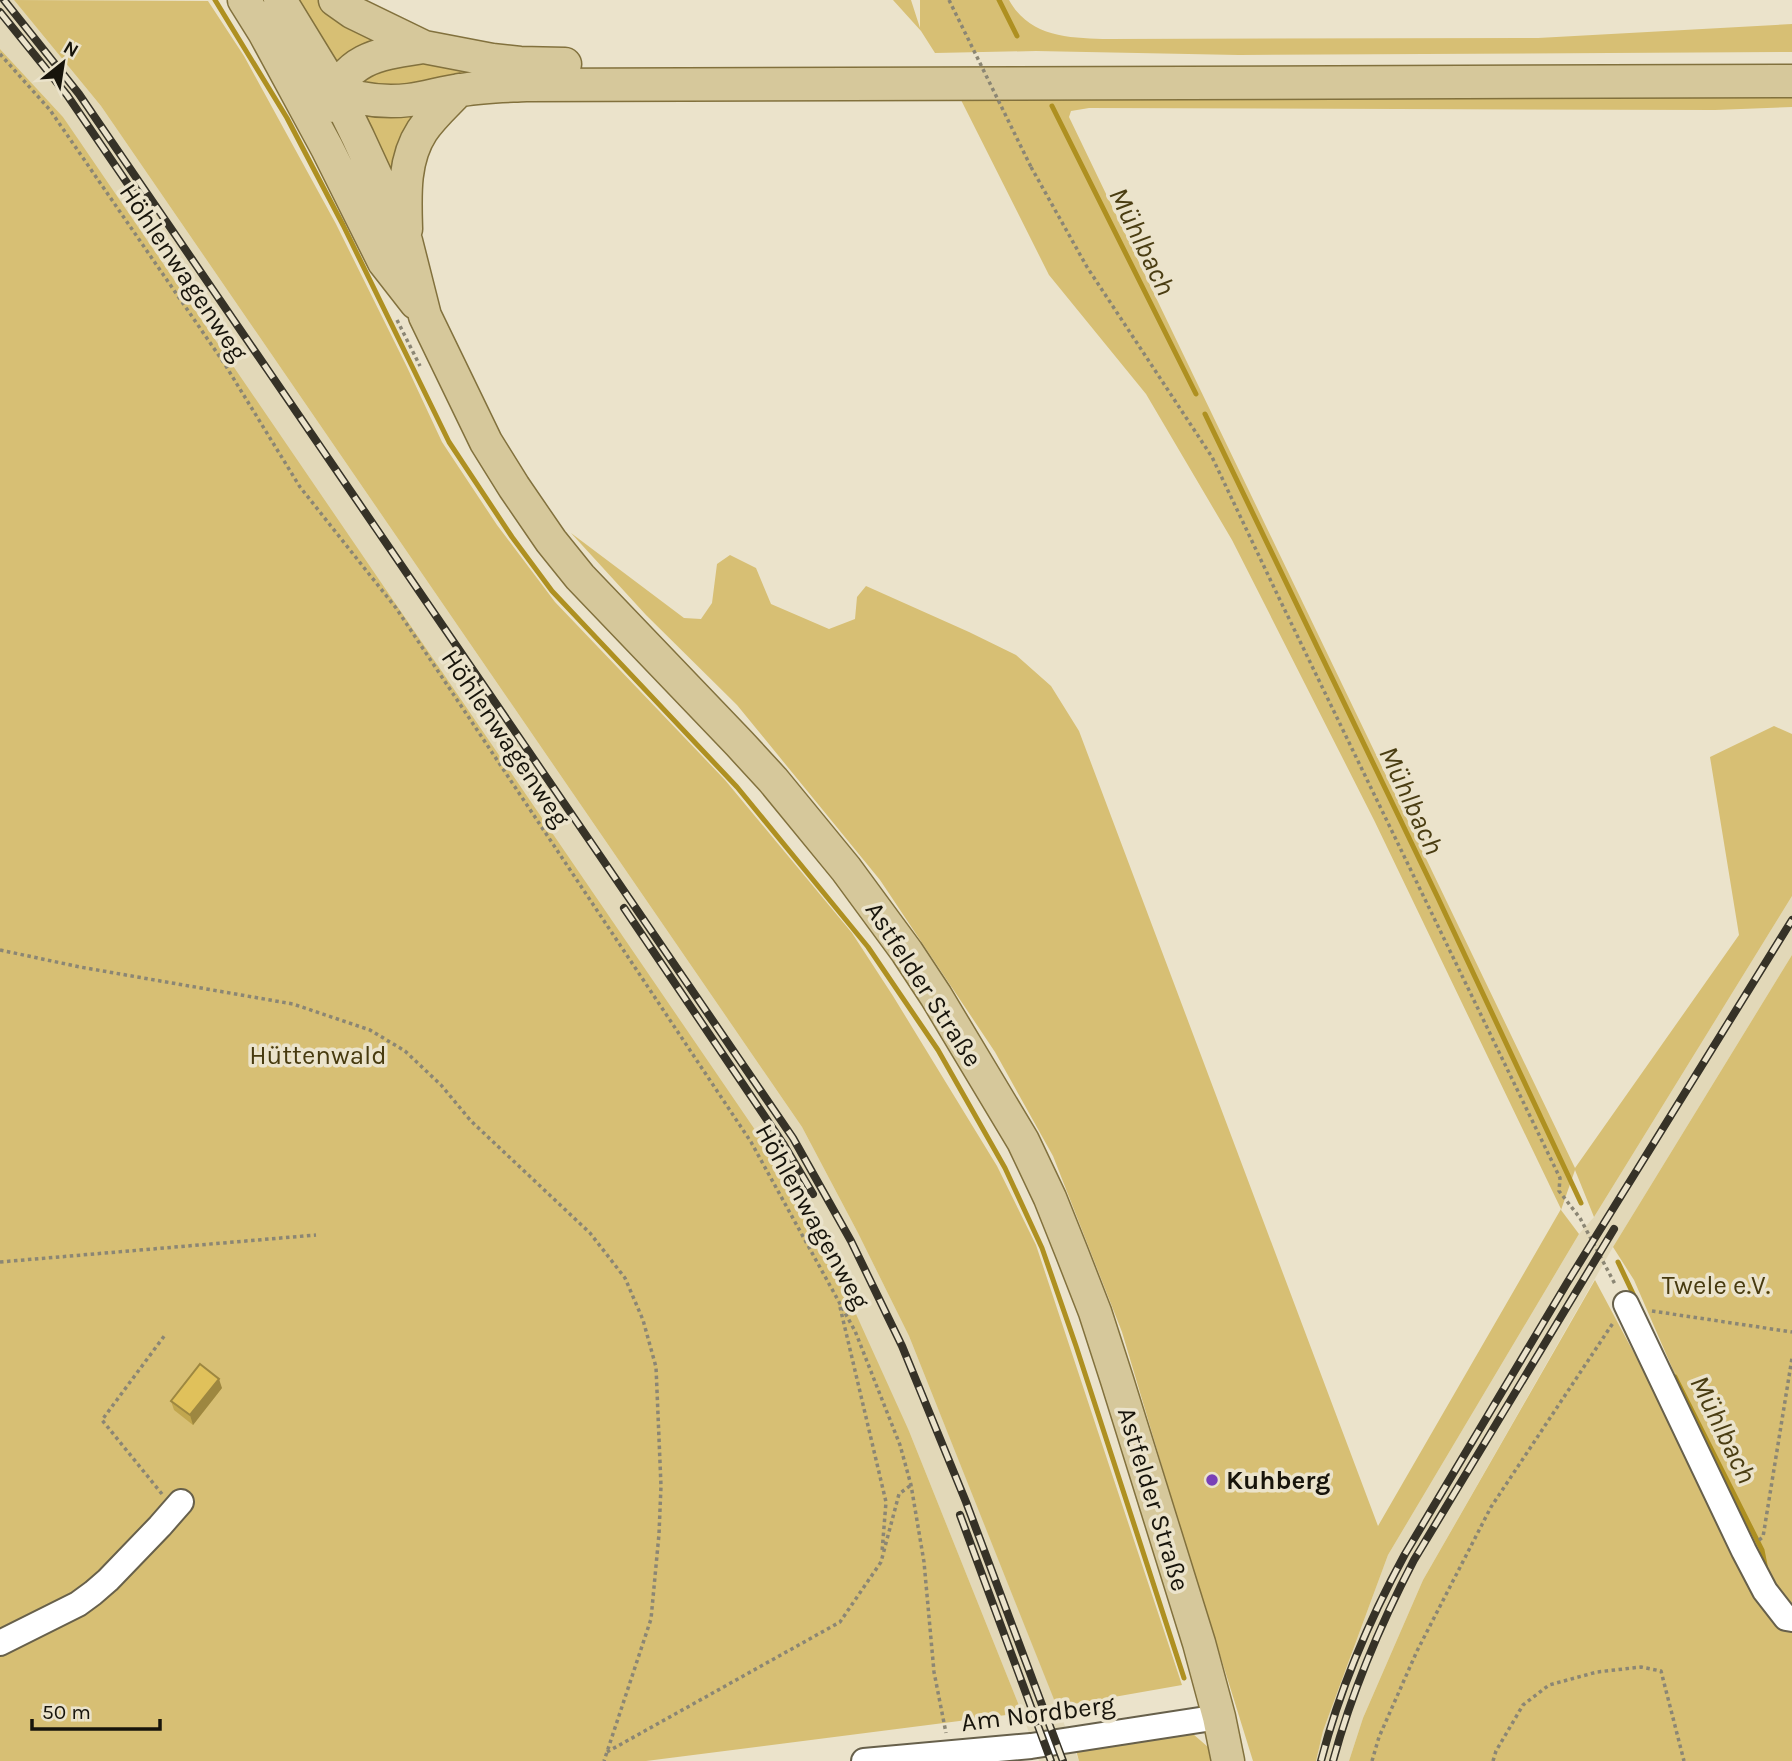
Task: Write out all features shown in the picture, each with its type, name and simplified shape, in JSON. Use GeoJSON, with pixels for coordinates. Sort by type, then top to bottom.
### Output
{"type":"FeatureCollection","features":[{"type":"Feature","properties":{"kind":"main road"},"geometry":{"type":"LineString","coordinates":[[244,0],[327,148],[411,317]]}},
{"type":"Feature","properties":{"kind":"main road"},"geometry":{"type":"LineString","coordinates":[[280,0],[335,90],[406,240]]}},
{"type":"Feature","properties":{"kind":"main road"},"geometry":{"type":"LineString","coordinates":[[335,0],[352,12],[424,47],[520,63],[1792,60]]}},
{"type":"Feature","properties":{"kind":"main road"},"geometry":{"type":"LineString","coordinates":[[264,32],[300,71],[314,81],[335,90],[387,101],[410,100],[489,86],[554,85],[1792,82]]}},
{"type":"Feature","properties":{"kind":"main road"},"geometry":{"type":"LineString","coordinates":[[327,148],[326,115],[335,90],[345,75],[373,57],[424,47]]}},
{"type":"Feature","properties":{"kind":"main road"},"geometry":{"type":"LineString","coordinates":[[411,317],[406,240],[406,183],[411,155],[422,131],[459,90]]}},
{"type":"Feature","properties":{"kind":"main road","name":"Astfelder Straße"},"geometry":{"type":"LineString","coordinates":[[411,317],[486,442],[551,541],[607,608],[748,752],[846,869],[936,996],[1023,1141],[1050,1198],[1095,1312],[1199,1643],[1228,1761]]}},
{"type":"Feature","properties":{"kind":"street"},"geometry":{"type":"LineString","coordinates":[[1626,1304],[1765,1591],[1786,1618],[1792,1619]]}},
{"type":"Feature","properties":{"kind":"street"},"geometry":{"type":"LineString","coordinates":[[0,1643],[78,1604],[93,1593],[178,1505]]}},
{"type":"Feature","properties":{"kind":"street","name":"Am Nordberg"},"geometry":{"type":"LineString","coordinates":[[864,1761],[1031,1746],[1219,1717]]}},
{"type":"Feature","properties":{"kind":"path"},"geometry":{"type":"LineString","coordinates":[[950,0],[1031,167],[1087,267],[1212,457],[1560,1178],[1559,1191],[1580,1217],[1626,1304],[1491,1507],[1417,1651],[1379,1737],[1372,1761]]}},
{"type":"Feature","properties":{"kind":"path","name":"Höhlenwagenweg"},"geometry":{"type":"LineString","coordinates":[[0,54],[50,110],[224,363],[300,487],[396,608],[751,1142],[855,1331],[900,1445],[911,1485],[924,1562],[934,1672],[950,1753]]}},
{"type":"Feature","properties":{"kind":"path"},"geometry":{"type":"LineString","coordinates":[[411,317],[421,367]]}},
{"type":"Feature","properties":{"kind":"path"},"geometry":{"type":"LineString","coordinates":[[0,950],[80,967],[293,1004],[370,1030],[405,1051],[441,1085],[471,1121],[590,1233],[625,1278],[643,1320],[656,1367],[661,1486],[659,1534],[651,1619],[604,1761]]}},
{"type":"Feature","properties":{"kind":"path"},"geometry":{"type":"LineString","coordinates":[[0,1262],[316,1235]]}},
{"type":"Feature","properties":{"kind":"path"},"geometry":{"type":"LineString","coordinates":[[838,1300],[886,1502],[881,1562]]}},
{"type":"Feature","properties":{"kind":"path"},"geometry":{"type":"LineString","coordinates":[[1653,1311],[1792,1332]]}},
{"type":"Feature","properties":{"kind":"path"},"geometry":{"type":"LineString","coordinates":[[165,1335],[102,1420],[178,1505]]}},
{"type":"Feature","properties":{"kind":"path"},"geometry":{"type":"LineString","coordinates":[[1760,1539],[1763,1537],[1792,1358]]}},
{"type":"Feature","properties":{"kind":"path"},"geometry":{"type":"LineString","coordinates":[[606,1752],[840,1622],[881,1562],[899,1494],[911,1485]]}},
{"type":"Feature","properties":{"kind":"path"},"geometry":{"type":"LineString","coordinates":[[1493,1761],[1523,1705],[1549,1685],[1597,1672],[1641,1667],[1661,1671],[1684,1761]]}},
{"type":"Feature","properties":{"kind":"shaded area"},"geometry":{"type":"Polygon","coordinates":[[[0,0],[14,0],[101,106],[802,1127],[909,1336],[1079,1761],[1039,1761],[909,1431],[63,117],[0,49],[0,0]]]}},
{"type":"Feature","properties":{"kind":"shaded area"},"geometry":{"type":"Polygon","coordinates":[[[1792,896],[1792,955],[1613,1247],[1423,1580],[1363,1718],[1349,1761],[1316,1761],[1323,1731],[1388,1555],[1579,1234],[1594,1217],[1792,896]]]}},
{"type":"Feature","properties":{"kind":"green space"},"geometry":{"type":"Polygon","coordinates":[[[14,0],[208,1],[244,56],[336,224],[442,442],[497,525],[555,602],[725,780],[852,933],[997,1166],[1036,1245],[1182,1685],[1057,1707],[909,1336],[802,1127],[101,106],[14,0]]]}},
{"type":"Feature","properties":{"kind":"green space"},"geometry":{"type":"Polygon","coordinates":[[[295,0],[320,0],[347,27],[361,35],[373,31],[389,38],[339,70],[295,0]]]}},
{"type":"Feature","properties":{"kind":"green space"},"geometry":{"type":"Polygon","coordinates":[[[893,0],[911,0],[920,28],[920,0],[1009,0],[1018,13],[1040,29],[1066,36],[1109,39],[1538,38],[1792,24],[1792,52],[1239,55],[1036,51],[935,53],[921,31],[893,0]]]}},
{"type":"Feature","properties":{"kind":"green space","name":"Hüttenwald"},"geometry":{"type":"Polygon","coordinates":[[[0,49],[63,117],[764,1143],[841,1281],[909,1431],[1022,1713],[646,1761],[0,1761],[0,49]]]}},
{"type":"Feature","properties":{"kind":"green space"},"geometry":{"type":"Polygon","coordinates":[[[409,58],[485,71],[408,88],[360,84],[359,77],[409,58]]]}},
{"type":"Feature","properties":{"kind":"green space"},"geometry":{"type":"Polygon","coordinates":[[[1792,92],[1792,107],[1715,110],[1089,108],[1071,111],[1069,117],[1575,1168],[1739,935],[1710,757],[1774,726],[1792,734],[1792,896],[1594,1217],[1575,1170],[1561,1210],[1579,1234],[1388,1555],[1323,1731],[1316,1761],[1253,1761],[1122,1332],[1053,1156],[995,1052],[880,880],[737,705],[646,615],[571,533],[684,618],[701,619],[712,603],[717,564],[730,555],[756,568],[771,604],[829,629],[855,619],[857,597],[866,586],[1016,655],[1051,686],[1079,731],[1378,1526],[1561,1209],[1374,820],[1232,540],[1146,394],[1049,275],[958,94],[1792,92]]]}},
{"type":"Feature","properties":{"kind":"green space"},"geometry":{"type":"Polygon","coordinates":[[[430,108],[392,179],[357,110],[430,108]]]}},
{"type":"Feature","properties":{"kind":"green space","name":"Twele e.V."},"geometry":{"type":"Polygon","coordinates":[[[1792,955],[1792,1616],[1768,1589],[1634,1280],[1613,1247],[1792,955]]]}},
{"type":"Feature","properties":{"kind":"green space"},"geometry":{"type":"Polygon","coordinates":[[[1595,1280],[1762,1593],[1792,1623],[1792,1761],[1349,1761],[1363,1718],[1423,1580],[1595,1280]]]}},
{"type":"Feature","properties":{"kind":"green space"},"geometry":{"type":"Polygon","coordinates":[[[1193,1734],[1208,1747],[1211,1761],[1079,1761],[1076,1750],[1193,1734]]]}},
{"type":"Feature","properties":{"kind":"building"},"geometry":{"type":"Polygon","coordinates":[[[200,1364],[219,1379],[190,1415],[171,1401],[200,1364]]]}},
{"type":"Feature","properties":{"kind":"waterway"},"geometry":{"type":"LineString","coordinates":[[215,0],[287,118],[343,225],[449,442],[512,537],[552,591],[737,787],[868,947],[938,1050],[1005,1168],[1042,1248],[1184,1678]]}},
{"type":"Feature","properties":{"kind":"waterway","name":"Mühlbach"},"geometry":{"type":"LineString","coordinates":[[999,0],[1017,36]]}},
{"type":"Feature","properties":{"kind":"waterway","name":"Mühlbach"},"geometry":{"type":"LineString","coordinates":[[1052,106],[1196,394]]}},
{"type":"Feature","properties":{"kind":"waterway","name":"Mühlbach"},"geometry":{"type":"LineString","coordinates":[[1205,414],[1438,898],[1581,1203]]}},
{"type":"Feature","properties":{"kind":"waterway","name":"Mühlbach"},"geometry":{"type":"LineString","coordinates":[[1618,1262],[1636,1300]]}},
{"type":"Feature","properties":{"kind":"waterway","name":"Mühlbach"},"geometry":{"type":"LineString","coordinates":[[1675,1377],[1762,1550],[1766,1570]]}},
{"type":"Feature","properties":{"kind":"railway"},"geometry":{"type":"LineString","coordinates":[[4,0],[79,94],[793,1138],[851,1241],[902,1346],[966,1502],[1063,1761]]}},
{"type":"Feature","properties":{"kind":"railway"},"geometry":{"type":"LineString","coordinates":[[0,12],[67,95],[151,218]]}},
{"type":"Feature","properties":{"kind":"railway"},"geometry":{"type":"LineString","coordinates":[[624,908],[784,1145],[813,1194]]}},
{"type":"Feature","properties":{"kind":"railway"},"geometry":{"type":"LineString","coordinates":[[1321,1761],[1337,1707],[1357,1655],[1405,1554],[1567,1283],[1792,920]]}},
{"type":"Feature","properties":{"kind":"railway"},"geometry":{"type":"LineString","coordinates":[[1333,1761],[1368,1659],[1414,1560],[1614,1229]]}},
{"type":"Feature","properties":{"kind":"railway"},"geometry":{"type":"LineString","coordinates":[[960,1515],[1051,1761]]}},
{"type":"Feature","properties":{"kind":"place","name":"Kuhberg"},"geometry":{"type":"Point","coordinates":[1212,1480]}}]}
